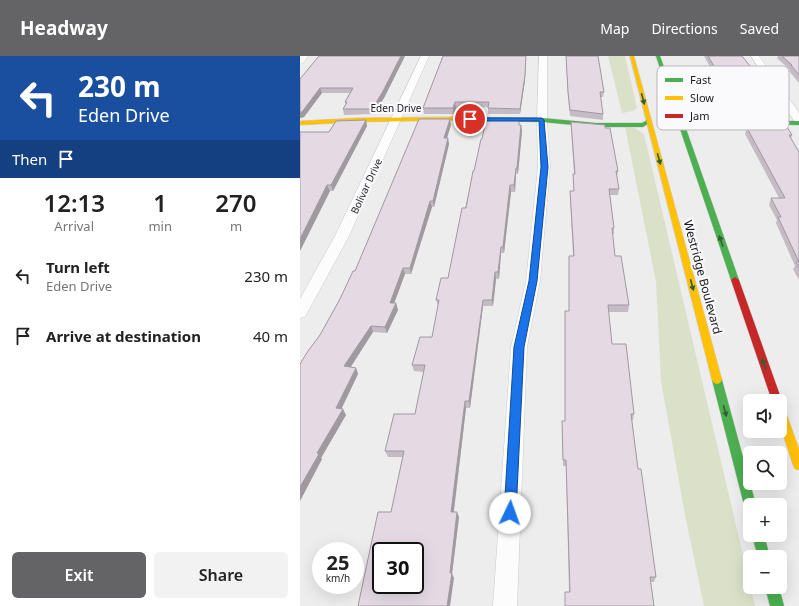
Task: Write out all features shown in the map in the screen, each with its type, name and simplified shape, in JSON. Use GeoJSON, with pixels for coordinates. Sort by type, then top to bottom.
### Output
{"type":"FeatureCollection","features":[{"type":"Feature","properties":{"kind":"main road","name":"Westridge Boulevard"},"geometry":{"type":"LineString","coordinates":[[632,56],[748,498]]}},
{"type":"Feature","properties":{"kind":"main road","name":"Westridge Boulevard"},"geometry":{"type":"LineString","coordinates":[[658,56],[661,66]]}},
{"type":"Feature","properties":{"kind":"main road","name":"Eden Drive"},"geometry":{"type":"LineString","coordinates":[[300,123],[357,120],[565,120],[596,125],[644,125],[649,121],[657,121]]}},
{"type":"Feature","properties":{"kind":"main road","name":"Westridge Boulevard"},"geometry":{"type":"LineString","coordinates":[[683,130],[775,394]]}},
{"type":"Feature","properties":{"kind":"main road"},"geometry":{"type":"LineString","coordinates":[[787,430],[799,464]]}},
{"type":"Feature","properties":{"kind":"main road"},"geometry":{"type":"LineString","coordinates":[[774,594],[777,606]]}},
{"type":"Feature","properties":{"kind":"street"},"geometry":{"type":"LineString","coordinates":[[300,61],[304,56]]}},
{"type":"Feature","properties":{"kind":"street","name":"Bolivar Drive"},"geometry":{"type":"LineString","coordinates":[[300,313],[342,236],[397,120],[425,56]]}},
{"type":"Feature","properties":{"kind":"street"},"geometry":{"type":"LineString","coordinates":[[506,606],[519,347],[533,281],[544,167],[542,120],[543,56]]}},
{"type":"Feature","properties":{"kind":"street"},"geometry":{"type":"LineString","coordinates":[[755,56],[762,66]]}},
{"type":"Feature","properties":{"kind":"street"},"geometry":{"type":"LineString","coordinates":[[789,106],[799,121]]}},
{"type":"Feature","properties":{"kind":"green space"},"geometry":{"type":"Polygon","coordinates":[[[608,56],[625,56],[637,108],[633,111],[622,113],[608,56]]]}},
{"type":"Feature","properties":{"kind":"green space"},"geometry":{"type":"Polygon","coordinates":[[[625,127],[635,128],[644,134],[743,555],[743,594],[752,594],[755,606],[704,606],[685,515],[661,381],[656,282],[625,127]]]}},
{"type":"Feature","properties":{"kind":"building"},"geometry":{"type":"Polygon","coordinates":[[[319,56],[401,56],[372,109],[343,109],[347,102],[345,102],[353,88],[320,88],[302,112],[300,112],[300,79],[319,56]]]}},
{"type":"Feature","properties":{"kind":"building"},"geometry":{"type":"Polygon","coordinates":[[[443,56],[526,56],[520,109],[488,108],[489,102],[455,102],[453,108],[423,108],[443,56]]]}},
{"type":"Feature","properties":{"kind":"building"},"geometry":{"type":"Polygon","coordinates":[[[566,56],[598,56],[604,92],[600,92],[603,114],[570,110],[566,56]]]}},
{"type":"Feature","properties":{"kind":"building"},"geometry":{"type":"Polygon","coordinates":[[[708,56],[742,56],[750,66],[714,66],[708,56]]]}},
{"type":"Feature","properties":{"kind":"building"},"geometry":{"type":"Polygon","coordinates":[[[782,56],[799,56],[799,75],[792,65],[782,56]]]}},
{"type":"Feature","properties":{"kind":"building"},"geometry":{"type":"Polygon","coordinates":[[[419,119],[450,119],[444,138],[448,138],[433,201],[430,201],[410,268],[403,268],[390,303],[396,303],[385,327],[371,326],[344,366],[356,368],[336,408],[343,409],[317,453],[319,454],[300,487],[300,364],[320,335],[340,299],[353,271],[355,271],[419,119]]]}},
{"type":"Feature","properties":{"kind":"building"},"geometry":{"type":"Polygon","coordinates":[[[486,119],[519,119],[519,125],[521,125],[517,168],[514,185],[510,185],[503,247],[501,247],[498,272],[495,272],[492,300],[483,300],[469,401],[465,401],[451,512],[457,512],[450,573],[452,573],[447,606],[358,606],[361,594],[364,594],[364,578],[378,512],[391,512],[404,451],[385,451],[394,414],[415,414],[425,365],[412,365],[420,337],[432,337],[439,300],[436,300],[441,278],[448,278],[462,208],[466,208],[486,119]]]}},
{"type":"Feature","properties":{"kind":"building"},"geometry":{"type":"Polygon","coordinates":[[[366,120],[331,185],[327,185],[300,239],[300,132],[329,132],[336,121],[366,120]]]}},
{"type":"Feature","properties":{"kind":"building"},"geometry":{"type":"Polygon","coordinates":[[[571,122],[605,125],[605,128],[610,128],[618,171],[616,171],[619,189],[609,189],[614,228],[612,228],[615,256],[621,256],[629,305],[608,305],[612,344],[626,344],[634,414],[631,414],[638,469],[641,469],[656,577],[650,577],[654,606],[565,606],[565,592],[570,592],[566,460],[563,460],[562,421],[565,421],[565,311],[569,311],[569,256],[574,256],[570,191],[574,191],[573,174],[575,174],[571,122]]]}},
{"type":"Feature","properties":{"kind":"building"},"geometry":{"type":"Polygon","coordinates":[[[748,130],[789,130],[792,135],[789,135],[799,152],[799,262],[778,217],[781,217],[771,198],[785,198],[748,130]]]}},
{"type":"Feature","properties":{"kind":"traffic: fast"},"geometry":{"type":"LineString","coordinates":[[658,56],[661,66]]}},
{"type":"Feature","properties":{"kind":"traffic: fast"},"geometry":{"type":"LineString","coordinates":[[463,119],[542,120],[596,125],[643,125],[649,121]]}},
{"type":"Feature","properties":{"kind":"traffic: fast"},"geometry":{"type":"LineString","coordinates":[[789,123],[799,123]]}},
{"type":"Feature","properties":{"kind":"traffic: fast"},"geometry":{"type":"LineString","coordinates":[[683,130],[735,280]]}},
{"type":"Feature","properties":{"kind":"traffic: fast"},"geometry":{"type":"LineString","coordinates":[[717,380],[748,498]]}},
{"type":"Feature","properties":{"kind":"traffic: fast"},"geometry":{"type":"LineString","coordinates":[[760,542],[762,550]]}},
{"type":"Feature","properties":{"kind":"traffic: fast"},"geometry":{"type":"LineString","coordinates":[[774,594],[777,606]]}},
{"type":"Feature","properties":{"kind":"traffic: slow"},"geometry":{"type":"LineString","coordinates":[[632,56],[717,380]]}},
{"type":"Feature","properties":{"kind":"traffic: slow"},"geometry":{"type":"LineString","coordinates":[[300,123],[357,120],[463,119]]}},
{"type":"Feature","properties":{"kind":"traffic: slow"},"geometry":{"type":"LineString","coordinates":[[787,430],[799,465]]}},
{"type":"Feature","properties":{"kind":"traffic: jam"},"geometry":{"type":"LineString","coordinates":[[735,280],[775,394]]}},
{"type":"Feature","properties":{"kind":"route"},"geometry":{"type":"LineString","coordinates":[[470,119],[542,120],[544,167],[533,281],[519,347],[510,513]]}}]}
